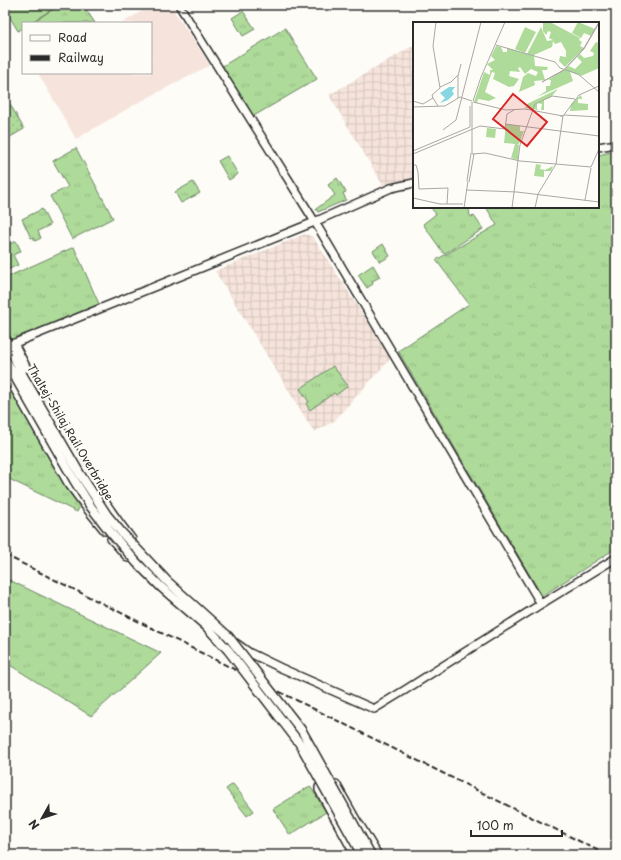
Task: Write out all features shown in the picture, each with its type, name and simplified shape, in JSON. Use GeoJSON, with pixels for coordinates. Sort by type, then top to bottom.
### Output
{"type":"FeatureCollection","features":[{"type":"Feature","properties":{"kind":"main road","name":"Thaltej-Shilaj Rail Overbridge"},"geometry":{"type":"LineString","coordinates":[[8,343],[14,357],[19,376],[74,480],[91,507],[137,563],[161,587],[206,626],[228,650],[300,744],[362,855]]}},
{"type":"Feature","properties":{"kind":"main road","name":"Thaltej-Shilaj Rail Overbridge"},"geometry":{"type":"LineString","coordinates":[[6,361],[19,376],[107,515],[167,581],[228,636],[302,731],[371,855]]}},
{"type":"Feature","properties":{"kind":"street"},"geometry":{"type":"LineString","coordinates":[[179,5],[315,222],[541,604]]}},
{"type":"Feature","properties":{"kind":"street"},"geometry":{"type":"LineString","coordinates":[[599,147],[616,144]]}},
{"type":"Feature","properties":{"kind":"street"},"geometry":{"type":"LineString","coordinates":[[227,637],[224,630],[149,559],[107,506],[80,463],[29,373],[8,343],[315,222],[391,188],[413,183]]}},
{"type":"Feature","properties":{"kind":"street"},"geometry":{"type":"LineString","coordinates":[[6,361],[9,379],[68,483],[120,550],[158,589],[211,633],[227,637],[241,647],[281,668],[374,708],[616,558]]}},
{"type":"Feature","properties":{"kind":"street"},"geometry":{"type":"LineString","coordinates":[[355,855],[319,790],[321,785],[328,781],[334,781],[378,855]]}},
{"type":"Feature","properties":{"kind":"street"},"geometry":{"type":"LineString","coordinates":[[344,834],[346,829],[358,823]]}},
{"type":"Feature","properties":{"kind":"shaded area"},"geometry":{"type":"Polygon","coordinates":[[[152,5],[170,5],[210,65],[134,105],[76,139],[39,74],[152,74],[152,22],[124,22],[152,5]]]}},
{"type":"Feature","properties":{"kind":"shaded area"},"geometry":{"type":"Polygon","coordinates":[[[413,46],[413,177],[384,187],[329,95],[413,46]]]}},
{"type":"Feature","properties":{"kind":"shaded area"},"geometry":{"type":"Polygon","coordinates":[[[305,234],[313,237],[391,358],[333,422],[314,432],[215,271],[305,234]]]}},
{"type":"Feature","properties":{"kind":"green space"},"geometry":{"type":"Polygon","coordinates":[[[5,5],[59,5],[32,22],[22,22],[22,29],[18,31],[5,9],[5,5]]]}},
{"type":"Feature","properties":{"kind":"green space"},"geometry":{"type":"Polygon","coordinates":[[[60,5],[83,5],[94,22],[33,22],[60,5]]]}},
{"type":"Feature","properties":{"kind":"green space"},"geometry":{"type":"Polygon","coordinates":[[[243,11],[255,29],[243,36],[232,18],[243,11]]]}},
{"type":"Feature","properties":{"kind":"green space"},"geometry":{"type":"Polygon","coordinates":[[[285,28],[317,79],[252,117],[221,67],[285,28]]]}},
{"type":"Feature","properties":{"kind":"green space"},"geometry":{"type":"Polygon","coordinates":[[[10,104],[24,129],[5,140],[5,107],[10,104]]]}},
{"type":"Feature","properties":{"kind":"green space"},"geometry":{"type":"Polygon","coordinates":[[[76,148],[113,218],[72,239],[50,196],[68,187],[53,161],[76,148]]]}},
{"type":"Feature","properties":{"kind":"green space"},"geometry":{"type":"Polygon","coordinates":[[[616,151],[616,548],[542,596],[398,351],[469,304],[436,260],[497,225],[487,208],[599,208],[599,155],[616,151]]]}},
{"type":"Feature","properties":{"kind":"green space"},"geometry":{"type":"Polygon","coordinates":[[[227,156],[238,174],[229,180],[218,161],[227,156]]]}},
{"type":"Feature","properties":{"kind":"green space"},"geometry":{"type":"Polygon","coordinates":[[[337,178],[346,192],[343,193],[346,200],[318,212],[316,209],[335,195],[328,185],[337,178]]]}},
{"type":"Feature","properties":{"kind":"green space"},"geometry":{"type":"Polygon","coordinates":[[[193,182],[200,193],[181,203],[175,192],[193,182]]]}},
{"type":"Feature","properties":{"kind":"green space"},"geometry":{"type":"Polygon","coordinates":[[[431,208],[468,208],[471,217],[474,216],[483,229],[444,254],[423,224],[436,214],[431,208]]]}},
{"type":"Feature","properties":{"kind":"green space"},"geometry":{"type":"Polygon","coordinates":[[[42,209],[50,225],[38,231],[41,238],[35,241],[33,237],[31,238],[22,219],[42,209]]]}},
{"type":"Feature","properties":{"kind":"green space"},"geometry":{"type":"Polygon","coordinates":[[[8,239],[10,244],[16,241],[21,251],[13,255],[18,265],[5,271],[5,240],[8,239]]]}},
{"type":"Feature","properties":{"kind":"green space"},"geometry":{"type":"Polygon","coordinates":[[[383,244],[390,256],[380,262],[373,251],[383,244]]]}},
{"type":"Feature","properties":{"kind":"green space"},"geometry":{"type":"Polygon","coordinates":[[[74,247],[99,304],[11,341],[5,329],[5,278],[74,247]]]}},
{"type":"Feature","properties":{"kind":"green space"},"geometry":{"type":"Polygon","coordinates":[[[373,265],[380,277],[372,281],[373,284],[367,288],[358,275],[373,265]]]}},
{"type":"Feature","properties":{"kind":"green space"},"geometry":{"type":"Polygon","coordinates":[[[333,366],[348,386],[336,395],[334,393],[310,410],[306,404],[309,402],[300,389],[333,366]]]}},
{"type":"Feature","properties":{"kind":"green space"},"geometry":{"type":"Polygon","coordinates":[[[5,375],[81,504],[77,512],[5,477],[5,375]]]}},
{"type":"Feature","properties":{"kind":"green space"},"geometry":{"type":"Polygon","coordinates":[[[5,578],[161,653],[91,716],[5,662],[5,578]]]}},
{"type":"Feature","properties":{"kind":"green space"},"geometry":{"type":"Polygon","coordinates":[[[233,784],[254,811],[247,816],[226,789],[233,784]]]}},
{"type":"Feature","properties":{"kind":"green space"},"geometry":{"type":"Polygon","coordinates":[[[310,786],[326,812],[290,835],[273,809],[310,786]]]}},
{"type":"Feature","properties":{"kind":"railway"},"geometry":{"type":"LineString","coordinates":[[5,555],[607,855]]}}]}
